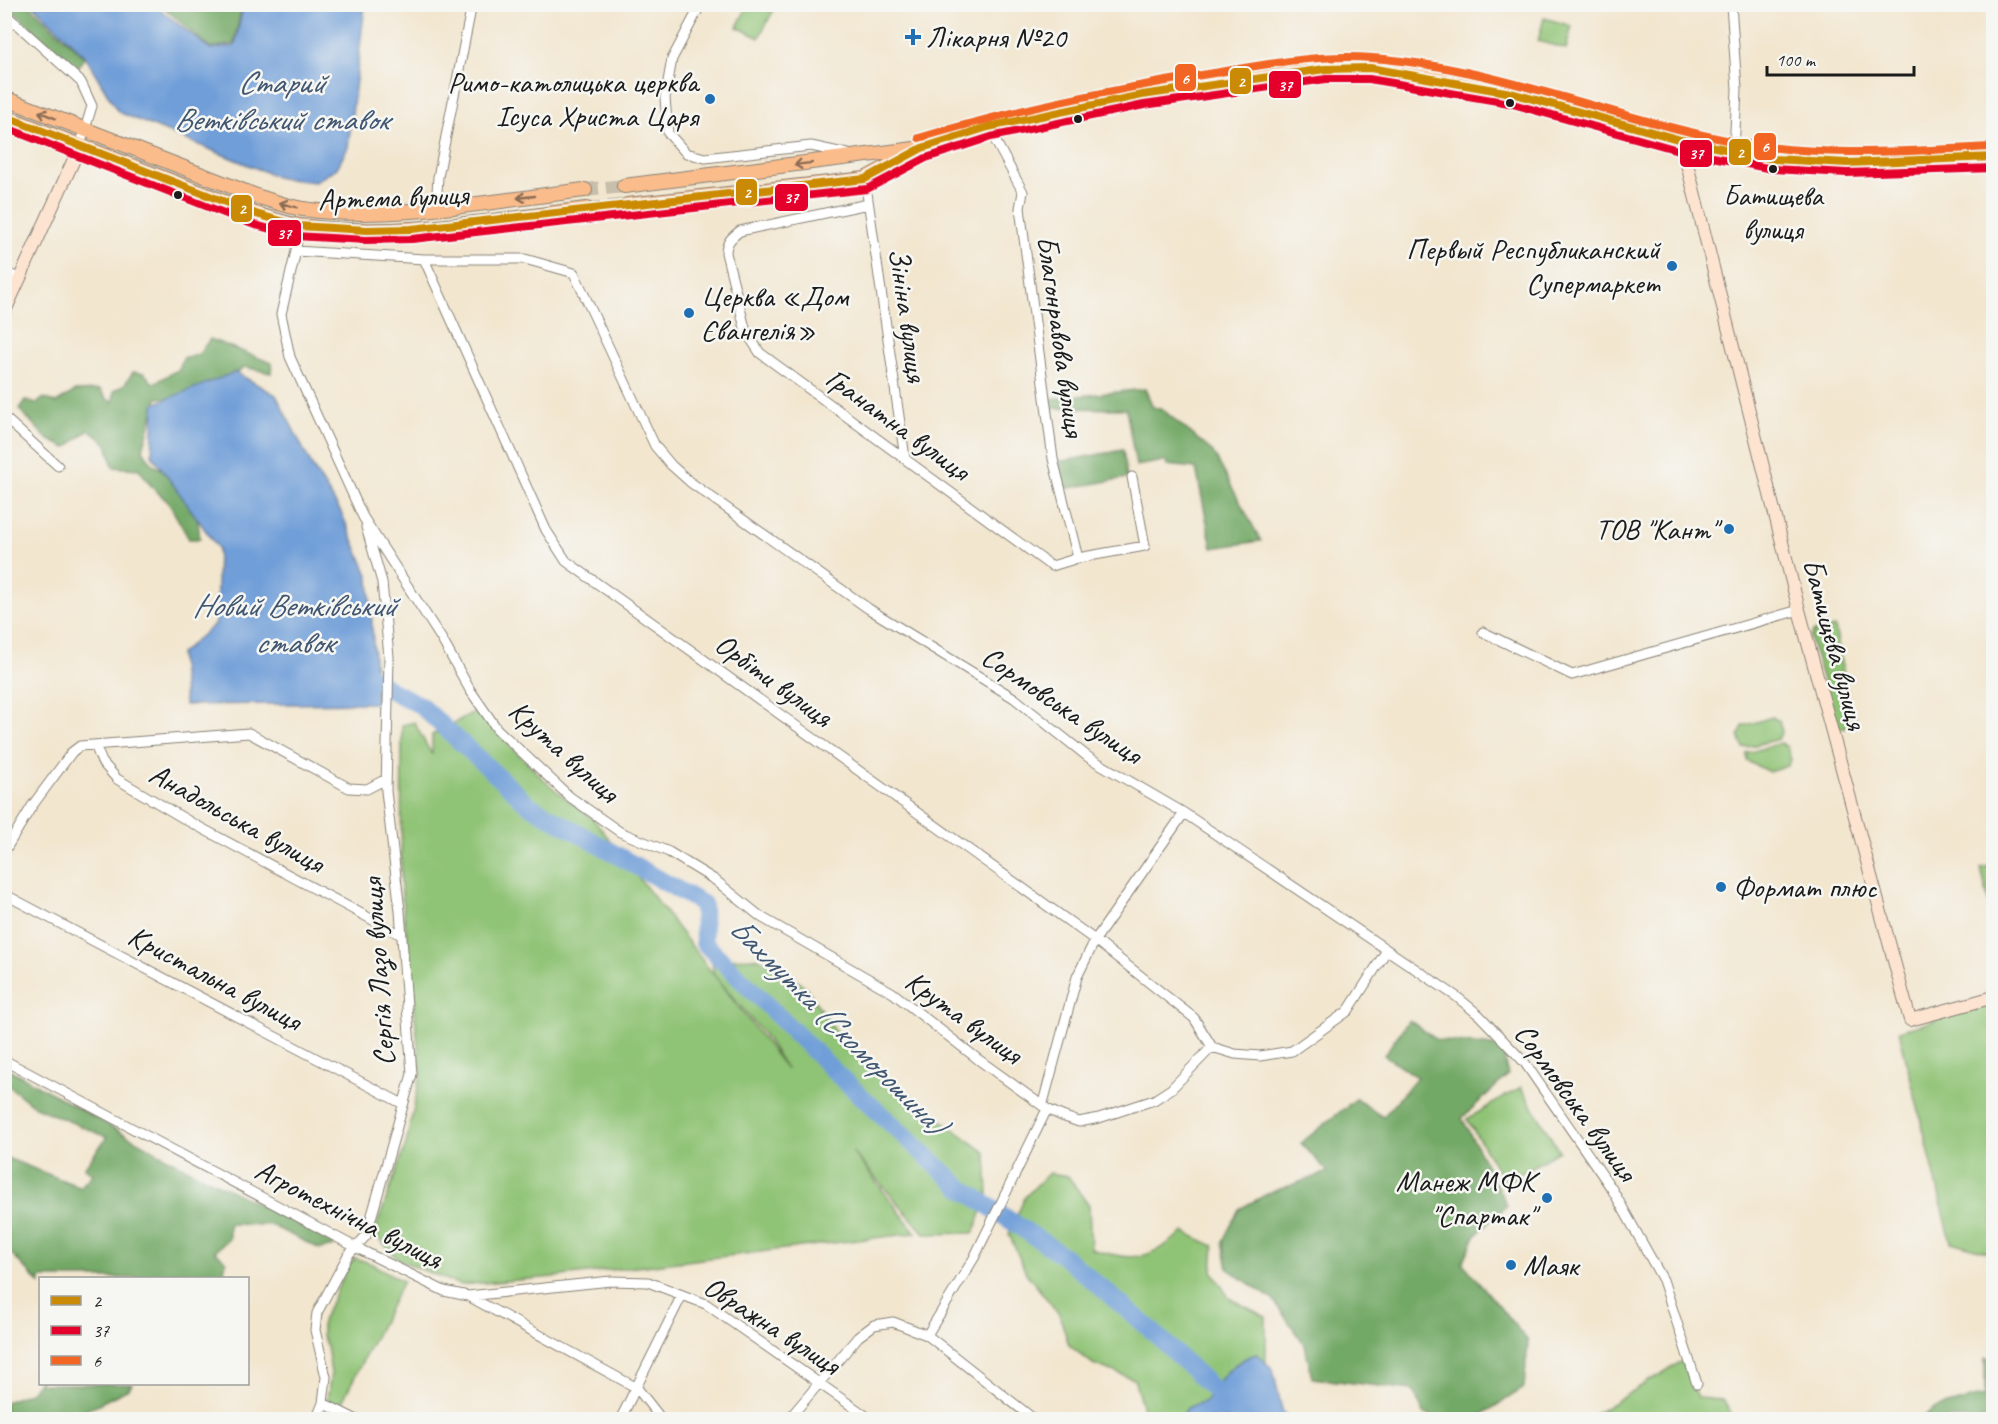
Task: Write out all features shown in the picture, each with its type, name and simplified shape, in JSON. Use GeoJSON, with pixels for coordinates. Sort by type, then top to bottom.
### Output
{"type":"FeatureCollection","features":[{"type":"Feature","properties":{"kind":"main road"},"geometry":{"type":"LineString","coordinates":[[624,186],[922,148],[988,127],[1190,87],[1324,69],[1370,68],[1511,93],[1681,140],[1734,152],[1812,163],[1994,157]]}},
{"type":"Feature","properties":{"kind":"main road","name":"Артема вулиця"},"geometry":{"type":"LineString","coordinates":[[4,99],[259,197],[302,209],[367,213],[585,190]]}},
{"type":"Feature","properties":{"kind":"main road","name":"Артема вулиця"},"geometry":{"type":"LineString","coordinates":[[4,117],[256,214],[298,226],[411,230],[587,209]]}},
{"type":"Feature","properties":{"kind":"main road"},"geometry":{"type":"LineString","coordinates":[[627,205],[865,179],[922,148]]}},
{"type":"Feature","properties":{"kind":"main road"},"geometry":{"type":"LineString","coordinates":[[844,181],[863,172],[861,157]]}},
{"type":"Feature","properties":{"kind":"street"},"geometry":{"type":"LineString","coordinates":[[436,207],[438,177],[472,4]]}},
{"type":"Feature","properties":{"kind":"street"},"geometry":{"type":"LineString","coordinates":[[701,4],[672,59],[665,98],[668,133],[686,153],[705,158],[811,146],[861,157]]}},
{"type":"Feature","properties":{"kind":"street"},"geometry":{"type":"LineString","coordinates":[[1731,4],[1737,89],[1734,152]]}},
{"type":"Feature","properties":{"kind":"street"},"geometry":{"type":"LineString","coordinates":[[4,13],[81,82],[92,106],[80,146],[4,313]]}},
{"type":"Feature","properties":{"kind":"street","name":"Благонравова вулиця"},"geometry":{"type":"LineString","coordinates":[[988,127],[1023,192],[1020,208],[1053,459],[1078,558]]}},
{"type":"Feature","properties":{"kind":"street","name":"Батищева вулиця"},"geometry":{"type":"LineString","coordinates":[[1681,140],[1799,610],[1910,1020],[1994,997]]}},
{"type":"Feature","properties":{"kind":"street","name":"Зініна вулиця"},"geometry":{"type":"LineString","coordinates":[[865,179],[905,458]]}},
{"type":"Feature","properties":{"kind":"street","name":"Гранатна вулиця"},"geometry":{"type":"LineString","coordinates":[[867,204],[740,231],[726,244],[726,253],[746,332],[755,348],[1050,564],[1078,558]]}},
{"type":"Feature","properties":{"kind":"street","name":"Крута вулиця"},"geometry":{"type":"LineString","coordinates":[[298,226],[296,251],[281,314],[290,357],[363,516],[441,638],[470,690],[497,729],[570,796],[620,832],[669,852],[715,880],[761,917],[893,993],[979,1060],[1062,1116],[1079,1122],[1154,1100],[1171,1089],[1212,1047]]}},
{"type":"Feature","properties":{"kind":"street","name":"Сормовська вулиця"},"geometry":{"type":"LineString","coordinates":[[296,251],[424,259],[525,259],[574,273],[655,446],[670,465],[869,609],[1014,698],[1088,757],[1184,813],[1464,1003],[1499,1033],[1525,1063],[1612,1189],[1663,1280],[1697,1384]]}},
{"type":"Feature","properties":{"kind":"street","name":"Орбіти вулиця"},"geometry":{"type":"LineString","coordinates":[[424,259],[546,530],[566,561],[1095,940],[1194,1018],[1212,1047]]}},
{"type":"Feature","properties":{"kind":"street"},"geometry":{"type":"LineString","coordinates":[[4,272],[21,279]]}},
{"type":"Feature","properties":{"kind":"street"},"geometry":{"type":"LineString","coordinates":[[4,417],[58,466]]}},
{"type":"Feature","properties":{"kind":"street"},"geometry":{"type":"LineString","coordinates":[[1078,558],[1145,546],[1132,477]]}},
{"type":"Feature","properties":{"kind":"street","name":"Сергія Лазо вулиця"},"geometry":{"type":"LineString","coordinates":[[316,1419],[323,1403],[326,1377],[315,1330],[317,1313],[348,1255],[366,1236],[412,1074],[386,779],[390,690],[388,646],[382,582],[363,516]]}},
{"type":"Feature","properties":{"kind":"street"},"geometry":{"type":"LineString","coordinates":[[1483,632],[1572,675],[1799,610]]}},
{"type":"Feature","properties":{"kind":"street"},"geometry":{"type":"LineString","coordinates":[[4,852],[32,806],[72,752],[80,746],[249,733],[349,788],[367,789],[386,779]]}},
{"type":"Feature","properties":{"kind":"street","name":"Анадольська вулиця"},"geometry":{"type":"LineString","coordinates":[[95,745],[102,762],[117,779],[190,822],[401,935]]}},
{"type":"Feature","properties":{"kind":"street"},"geometry":{"type":"LineString","coordinates":[[927,1335],[974,1258],[1045,1106],[1077,977],[1095,940],[1184,813]]}},
{"type":"Feature","properties":{"kind":"street","name":"Кристальна вулиця"},"geometry":{"type":"LineString","coordinates":[[4,894],[404,1104]]}},
{"type":"Feature","properties":{"kind":"street"},"geometry":{"type":"LineString","coordinates":[[1212,1047],[1235,1054],[1260,1056],[1292,1051],[1348,1011],[1387,950]]}},
{"type":"Feature","properties":{"kind":"street","name":"Агротехнічна вулиця"},"geometry":{"type":"LineString","coordinates":[[4,1060],[357,1248],[444,1291],[468,1296],[637,1388],[662,1419]]}},
{"type":"Feature","properties":{"kind":"street","name":"Овражна вулиця"},"geometry":{"type":"LineString","coordinates":[[468,1296],[611,1281],[648,1282],[706,1304],[866,1416]]}},
{"type":"Feature","properties":{"kind":"street"},"geometry":{"type":"LineString","coordinates":[[620,1419],[682,1295]]}},
{"type":"Feature","properties":{"kind":"street"},"geometry":{"type":"LineString","coordinates":[[788,1419],[865,1331],[874,1325],[893,1322],[927,1335],[1035,1419]]}},
{"type":"Feature","properties":{"kind":"street"},"geometry":{"type":"LineString","coordinates":[[323,1403],[357,1419]]}},
{"type":"Feature","properties":{"kind":"green space"},"geometry":{"type":"Polygon","coordinates":[[[6,5],[29,5],[84,57],[77,70],[6,5]]]}},
{"type":"Feature","properties":{"kind":"green space"},"geometry":{"type":"Polygon","coordinates":[[[161,5],[242,5],[234,44],[210,48],[161,5]]]}},
{"type":"Feature","properties":{"kind":"green space"},"geometry":{"type":"Polygon","coordinates":[[[748,5],[776,5],[759,38],[737,27],[748,5]]]}},
{"type":"Feature","properties":{"kind":"green space"},"geometry":{"type":"Polygon","coordinates":[[[1544,18],[1572,26],[1566,49],[1538,41],[1544,18]]]}},
{"type":"Feature","properties":{"kind":"green space"},"geometry":{"type":"Polygon","coordinates":[[[210,339],[272,363],[271,373],[244,367],[215,388],[204,392],[182,397],[157,398],[143,450],[154,465],[175,477],[187,489],[196,514],[200,539],[189,539],[168,502],[152,487],[139,469],[113,467],[107,444],[89,430],[66,448],[47,439],[19,409],[25,400],[36,404],[44,398],[56,403],[75,391],[100,390],[107,399],[113,402],[114,391],[125,384],[133,372],[144,373],[153,383],[157,382],[179,370],[183,358],[199,354],[210,339]]]}},
{"type":"Feature","properties":{"kind":"green space"},"geometry":{"type":"Polygon","coordinates":[[[1145,389],[1153,407],[1163,410],[1213,452],[1261,541],[1212,548],[1196,468],[1167,465],[1166,461],[1136,466],[1126,409],[1051,408],[1050,399],[1145,389]]]}},
{"type":"Feature","properties":{"kind":"green space"},"geometry":{"type":"Polygon","coordinates":[[[1123,450],[1127,478],[1064,489],[1057,462],[1123,450]]]}},
{"type":"Feature","properties":{"kind":"green space"},"geometry":{"type":"Polygon","coordinates":[[[1835,627],[1850,708],[1855,718],[1853,725],[1838,729],[1810,638],[1813,632],[1835,627]]]}},
{"type":"Feature","properties":{"kind":"green space"},"geometry":{"type":"Polygon","coordinates":[[[476,711],[547,783],[596,822],[787,1070],[764,1035],[713,973],[712,959],[759,958],[805,986],[835,1031],[891,1083],[986,1153],[988,1194],[974,1233],[925,1234],[852,1151],[916,1233],[554,1277],[460,1285],[399,1260],[374,1233],[406,1144],[421,1073],[401,886],[402,725],[414,722],[432,755],[432,735],[476,711]]]}},
{"type":"Feature","properties":{"kind":"green space"},"geometry":{"type":"Polygon","coordinates":[[[1772,717],[1779,721],[1782,731],[1778,739],[1743,748],[1739,736],[1743,726],[1772,717]]]}},
{"type":"Feature","properties":{"kind":"green space"},"geometry":{"type":"Polygon","coordinates":[[[1780,743],[1787,747],[1791,760],[1788,766],[1769,772],[1747,761],[1747,753],[1780,743]]]}},
{"type":"Feature","properties":{"kind":"green space"},"geometry":{"type":"Polygon","coordinates":[[[1994,865],[1993,922],[1981,868],[1994,865]]]}},
{"type":"Feature","properties":{"kind":"green space"},"geometry":{"type":"Polygon","coordinates":[[[1993,1004],[1993,1254],[1951,1242],[1899,1031],[1993,1004]]]}},
{"type":"Feature","properties":{"kind":"green space"},"geometry":{"type":"Polygon","coordinates":[[[1409,1020],[1437,1040],[1501,1047],[1508,1075],[1462,1118],[1507,1205],[1475,1236],[1463,1263],[1528,1341],[1524,1388],[1475,1419],[1451,1419],[1424,1414],[1413,1390],[1312,1378],[1305,1345],[1273,1300],[1228,1269],[1223,1241],[1239,1209],[1269,1193],[1328,1172],[1301,1143],[1356,1099],[1383,1117],[1417,1077],[1384,1055],[1409,1020]]]}},
{"type":"Feature","properties":{"kind":"green space"},"geometry":{"type":"Polygon","coordinates":[[[5,1067],[178,1164],[316,1233],[334,1246],[320,1249],[270,1225],[229,1224],[229,1239],[215,1251],[226,1261],[223,1277],[39,1277],[39,1283],[5,1247],[5,1157],[80,1187],[93,1174],[84,1168],[107,1137],[35,1107],[5,1083],[5,1067]]]}},
{"type":"Feature","properties":{"kind":"green space"},"geometry":{"type":"Polygon","coordinates":[[[1521,1087],[1559,1151],[1505,1183],[1467,1119],[1521,1087]]]}},
{"type":"Feature","properties":{"kind":"green space"},"geometry":{"type":"Polygon","coordinates":[[[1049,1173],[1068,1176],[1089,1206],[1091,1249],[1120,1256],[1140,1256],[1160,1248],[1184,1232],[1214,1246],[1212,1271],[1229,1298],[1266,1317],[1266,1365],[1257,1354],[1241,1361],[1227,1372],[1206,1401],[1184,1411],[1181,1419],[1146,1419],[1134,1379],[1093,1364],[1069,1345],[1059,1314],[1026,1273],[1009,1234],[1025,1197],[1049,1173]]]}},
{"type":"Feature","properties":{"kind":"green space"},"geometry":{"type":"Polygon","coordinates":[[[355,1258],[372,1264],[403,1281],[342,1402],[336,1405],[327,1400],[331,1373],[327,1347],[322,1335],[322,1321],[349,1265],[355,1258]]]}},
{"type":"Feature","properties":{"kind":"green space"},"geometry":{"type":"Polygon","coordinates":[[[1985,1358],[1993,1359],[1993,1419],[1920,1419],[1933,1409],[1985,1395],[1985,1358]]]}},
{"type":"Feature","properties":{"kind":"green space"},"geometry":{"type":"Polygon","coordinates":[[[1682,1361],[1698,1398],[1724,1400],[1733,1419],[1587,1419],[1682,1361]]]}},
{"type":"Feature","properties":{"kind":"green space"},"geometry":{"type":"Polygon","coordinates":[[[39,1380],[39,1385],[131,1385],[129,1389],[68,1419],[5,1419],[5,1402],[31,1392],[39,1380]]]}},
{"type":"Feature","properties":{"kind":"water","name":"Старий Ветківський ставок"},"geometry":{"type":"Polygon","coordinates":[[[33,5],[154,5],[210,49],[235,46],[243,5],[365,5],[348,147],[337,168],[315,182],[280,178],[118,112],[85,56],[33,5]]]}},
{"type":"Feature","properties":{"kind":"water","name":"Новий Ветківський ставок"},"geometry":{"type":"Polygon","coordinates":[[[235,372],[276,395],[312,466],[341,512],[369,577],[377,703],[185,705],[180,654],[216,623],[218,548],[152,455],[154,404],[235,372]]]}},
{"type":"Feature","properties":{"kind":"water"},"geometry":{"type":"Polygon","coordinates":[[[1257,1354],[1273,1370],[1282,1410],[1289,1419],[1181,1419],[1184,1411],[1206,1401],[1215,1386],[1234,1366],[1257,1354]]]}},
{"type":"Feature","properties":{"kind":"waterway","name":"Бахмутка (Скоморошина)"},"geometry":{"type":"LineString","coordinates":[[356,666],[390,690],[420,705],[529,805],[703,904],[704,943],[838,1075],[960,1187],[1062,1255],[1148,1327],[1246,1420]]}},
{"type":"Feature","properties":{"kind":"tunnel"},"geometry":{"type":"LineString","coordinates":[[585,190],[624,186]]}},
{"type":"Feature","properties":{"kind":"tunnel"},"geometry":{"type":"LineString","coordinates":[[587,209],[627,205]]}},
{"type":"Feature","properties":{"kind":"transit line","name":"6"},"geometry":{"type":"LineString","coordinates":[[919,138],[1029,109],[1139,86],[1273,63],[1352,57],[1419,63],[1464,72],[1510,82],[1690,132],[1768,147],[1832,152],[1993,147]]}},
{"type":"Feature","properties":{"kind":"transit line","name":"2"},"geometry":{"type":"LineString","coordinates":[[4,116],[256,214],[298,226],[367,230],[411,229],[865,179],[922,148],[988,127],[1142,95],[1325,69],[1370,68],[1511,93],[1681,140],[1774,159],[1847,163],[1994,157]]}},
{"type":"Feature","properties":{"kind":"transit line","name":"37"},"geometry":{"type":"LineString","coordinates":[[4,127],[252,224],[295,236],[366,240],[412,239],[867,189],[926,158],[991,137],[1144,105],[1326,79],[1369,79],[1509,103],[1678,150],[1772,169],[1847,173],[1994,168]]}},
{"type":"Feature","properties":{"kind":"place","name":"Лікарня №20"},"geometry":{"type":"Point","coordinates":[913,37]}},
{"type":"Feature","properties":{"kind":"place","name":"Римо-католицька церква Ісуса Христа Царя"},"geometry":{"type":"Point","coordinates":[710,99]}},
{"type":"Feature","properties":{"kind":"place","name":"Батищева вулиця"},"geometry":{"type":"Point","coordinates":[1773,169]}},
{"type":"Feature","properties":{"kind":"place","name":"Первый Республиканский Супермаркет"},"geometry":{"type":"Point","coordinates":[1672,266]}},
{"type":"Feature","properties":{"kind":"place","name":"Церква «Дом Євангелія»"},"geometry":{"type":"Point","coordinates":[689,313]}},
{"type":"Feature","properties":{"kind":"place","name":"ТОВ \"Кант\""},"geometry":{"type":"Point","coordinates":[1729,529]}},
{"type":"Feature","properties":{"kind":"place","name":"Формат плюс"},"geometry":{"type":"Point","coordinates":[1721,887]}},
{"type":"Feature","properties":{"kind":"place","name":"Манеж МФК \"Спартак\""},"geometry":{"type":"Point","coordinates":[1547,1198]}},
{"type":"Feature","properties":{"kind":"place","name":"Маяк"},"geometry":{"type":"Point","coordinates":[1511,1265]}}]}
